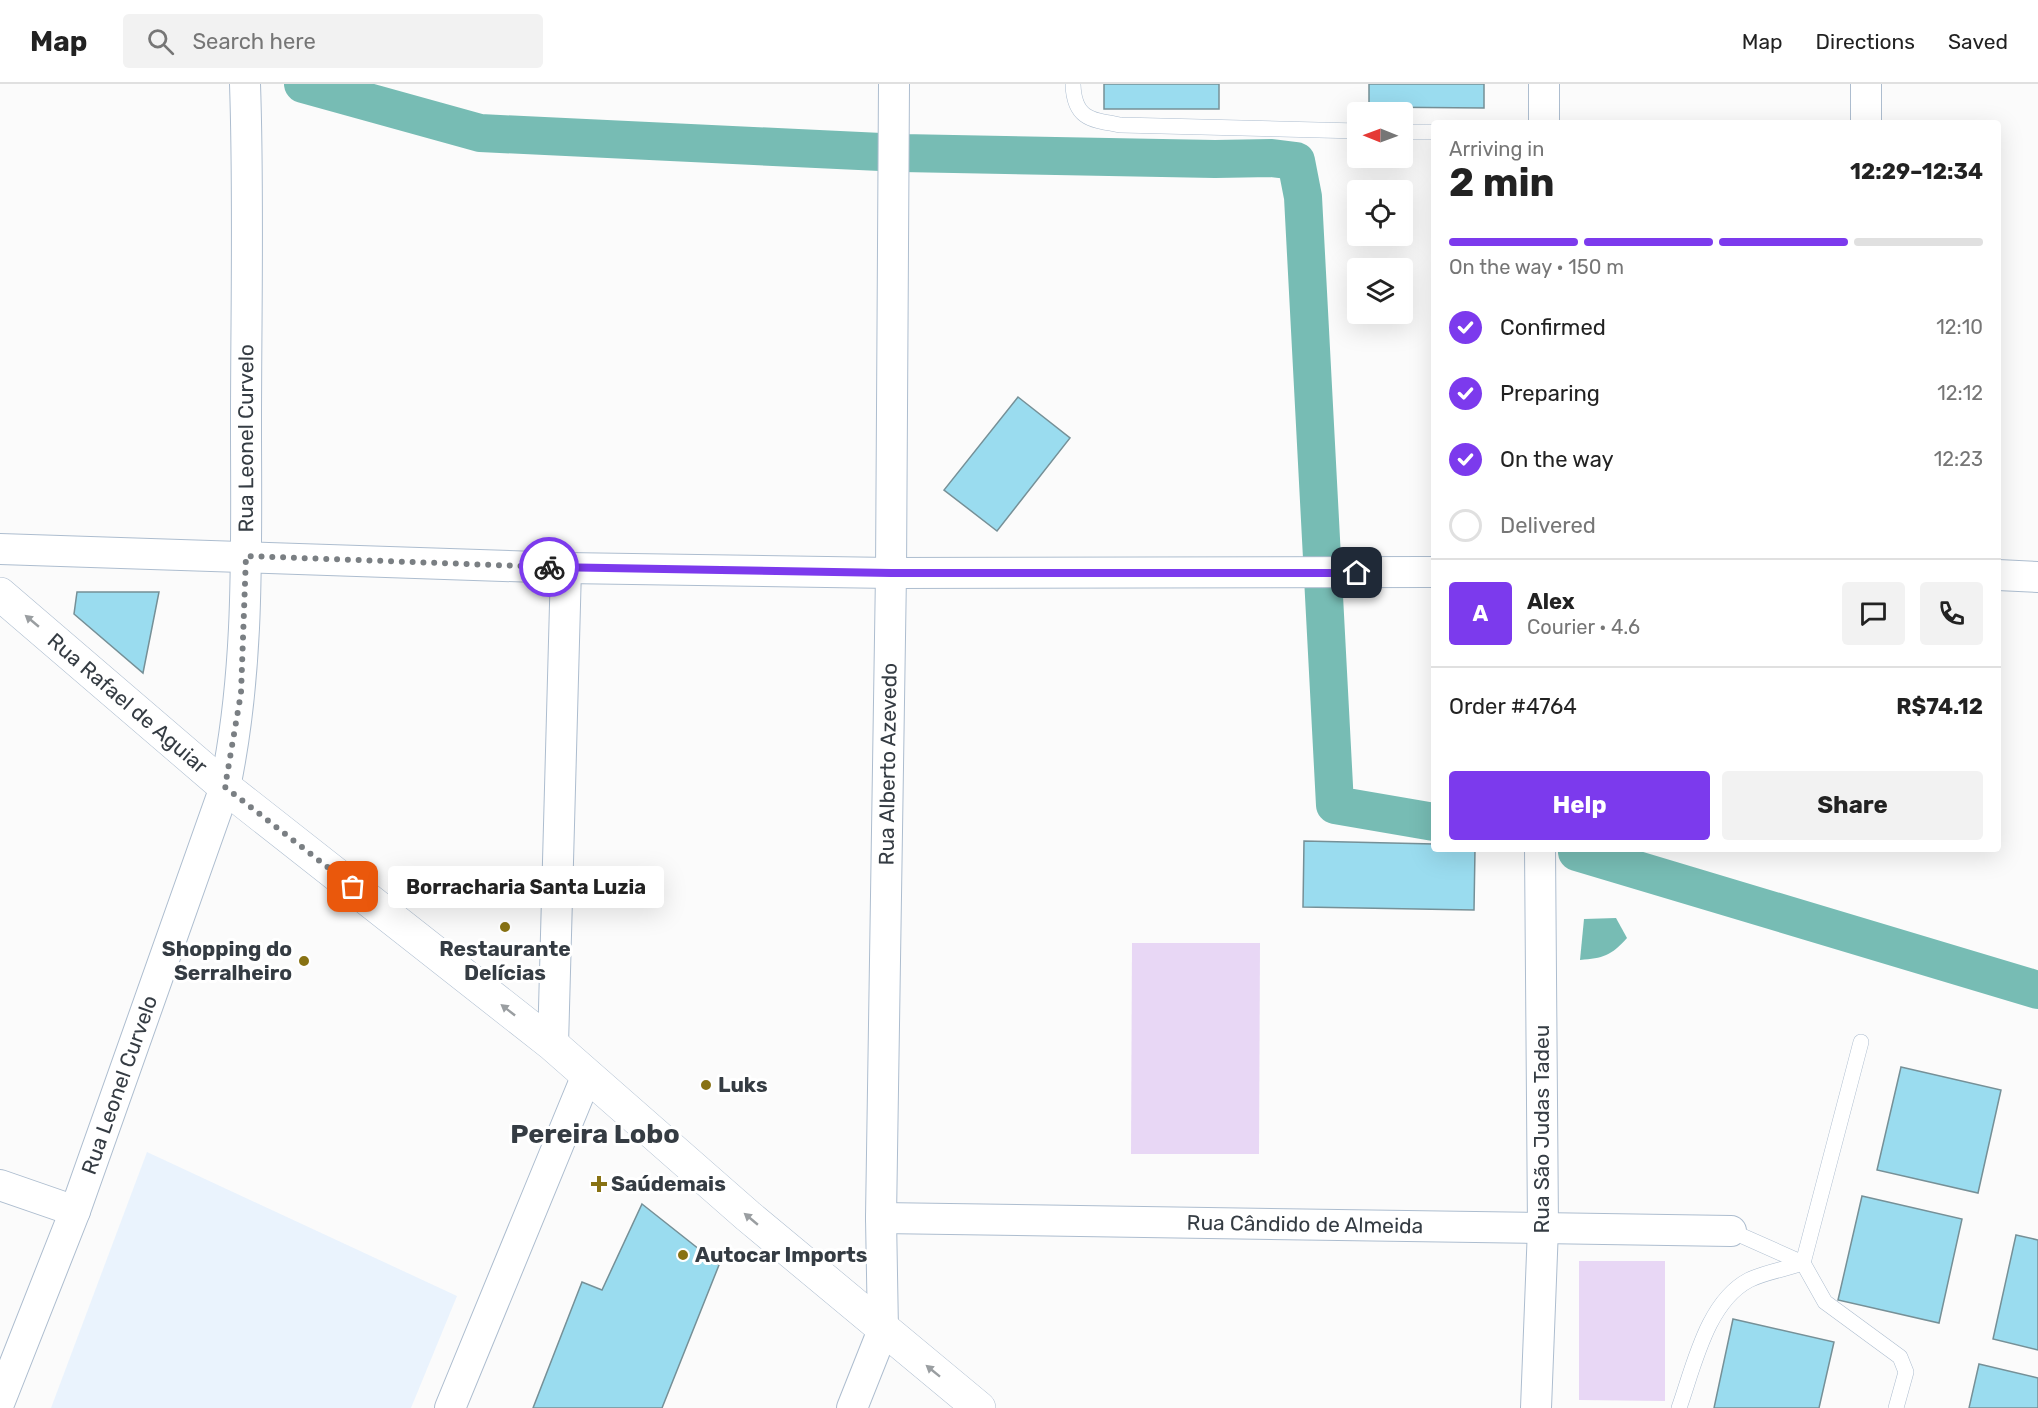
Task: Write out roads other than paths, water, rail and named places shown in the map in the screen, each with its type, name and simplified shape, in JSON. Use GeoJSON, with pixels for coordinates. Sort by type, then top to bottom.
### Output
{"type":"FeatureCollection","features":[{"type":"Feature","properties":{"kind":"street","name":"Rua Leonel Curvelo"},"geometry":{"type":"LineString","coordinates":[[0,1401],[75,1211],[225,787],[241,693],[246,556],[245,84]]}},
{"type":"Feature","properties":{"kind":"street","name":"Rua Alberto Azevedo"},"geometry":{"type":"LineString","coordinates":[[883,1330],[880,1218],[891,573],[894,84]]}},
{"type":"Feature","properties":{"kind":"street"},"geometry":{"type":"LineString","coordinates":[[1544,84],[1544,120]]}},
{"type":"Feature","properties":{"kind":"street"},"geometry":{"type":"LineString","coordinates":[[1866,84],[1866,120]]}},
{"type":"Feature","properties":{"kind":"street"},"geometry":{"type":"LineString","coordinates":[[0,549],[566,568],[891,573],[1431,572]]}},
{"type":"Feature","properties":{"kind":"street"},"geometry":{"type":"LineString","coordinates":[[553,1045],[566,568]]}},
{"type":"Feature","properties":{"kind":"street"},"geometry":{"type":"LineString","coordinates":[[2001,575],[2038,577]]}},
{"type":"Feature","properties":{"kind":"street","name":"Rua Rafael de Aguiar"},"geometry":{"type":"LineString","coordinates":[[0,594],[225,787],[553,1045],[883,1330],[979,1408]]}},
{"type":"Feature","properties":{"kind":"street","name":"Rua São Judas Tadeu"},"geometry":{"type":"LineString","coordinates":[[1536,1408],[1543,1228],[1540,852]]}},
{"type":"Feature","properties":{"kind":"street"},"geometry":{"type":"LineString","coordinates":[[450,1408],[586,1075]]}},
{"type":"Feature","properties":{"kind":"street"},"geometry":{"type":"LineString","coordinates":[[0,1185],[75,1211]]}},
{"type":"Feature","properties":{"kind":"street","name":"Rua Cândido de Almeida"},"geometry":{"type":"LineString","coordinates":[[880,1218],[1731,1231]]}},
{"type":"Feature","properties":{"kind":"street"},"geometry":{"type":"LineString","coordinates":[[852,1408],[883,1330]]}},
{"type":"Feature","properties":{"kind":"lane"},"geometry":{"type":"LineString","coordinates":[[1073,84],[1074,99],[1079,110],[1094,120],[1121,125],[1347,130]]}},
{"type":"Feature","properties":{"kind":"lane"},"geometry":{"type":"LineString","coordinates":[[1413,132],[1431,132]]}},
{"type":"Feature","properties":{"kind":"lane"},"geometry":{"type":"LineString","coordinates":[[1803,1263],[1861,1042]]}},
{"type":"Feature","properties":{"kind":"lane"},"geometry":{"type":"LineString","coordinates":[[1731,1231],[1803,1263],[1826,1302],[1900,1356],[1906,1372],[1896,1408]]}},
{"type":"Feature","properties":{"kind":"lane"},"geometry":{"type":"LineString","coordinates":[[1678,1408],[1715,1312],[1728,1294],[1750,1280],[1803,1263]]}},
{"type":"Feature","properties":{"kind":"water"},"geometry":{"type":"Polygon","coordinates":[[[1616,918],[1627,938],[1606,955],[1580,960],[1584,919],[1616,918]]]}},
{"type":"Feature","properties":{"kind":"waterway"},"geometry":{"type":"LineString","coordinates":[[303,84],[480,133],[902,153],[1272,158],[1296,161],[1303,197],[1335,805],[1431,821]]}},
{"type":"Feature","properties":{"kind":"waterway"},"geometry":{"type":"LineString","coordinates":[[1577,852],[2038,990]]}},
{"type":"Feature","properties":{"kind":"place","name":"Borracharia Santa Luzia"},"geometry":{"type":"Point","coordinates":[353,887]}},
{"type":"Feature","properties":{"kind":"place","name":"Restaurante Delícias"},"geometry":{"type":"Point","coordinates":[505,927]}},
{"type":"Feature","properties":{"kind":"place","name":"Shopping do Serralheiro"},"geometry":{"type":"Point","coordinates":[304,961]}},
{"type":"Feature","properties":{"kind":"place","name":"Luks"},"geometry":{"type":"Point","coordinates":[706,1085]}},
{"type":"Feature","properties":{"kind":"place","name":"Saúdemais"},"geometry":{"type":"Point","coordinates":[599,1184]}},
{"type":"Feature","properties":{"kind":"place","name":"Autocar Imports"},"geometry":{"type":"Point","coordinates":[683,1255]}},
{"type":"Feature","properties":{"kind":"district","name":"Pereira Lobo"},"geometry":{"type":"Point","coordinates":[595,1134]}}]}
